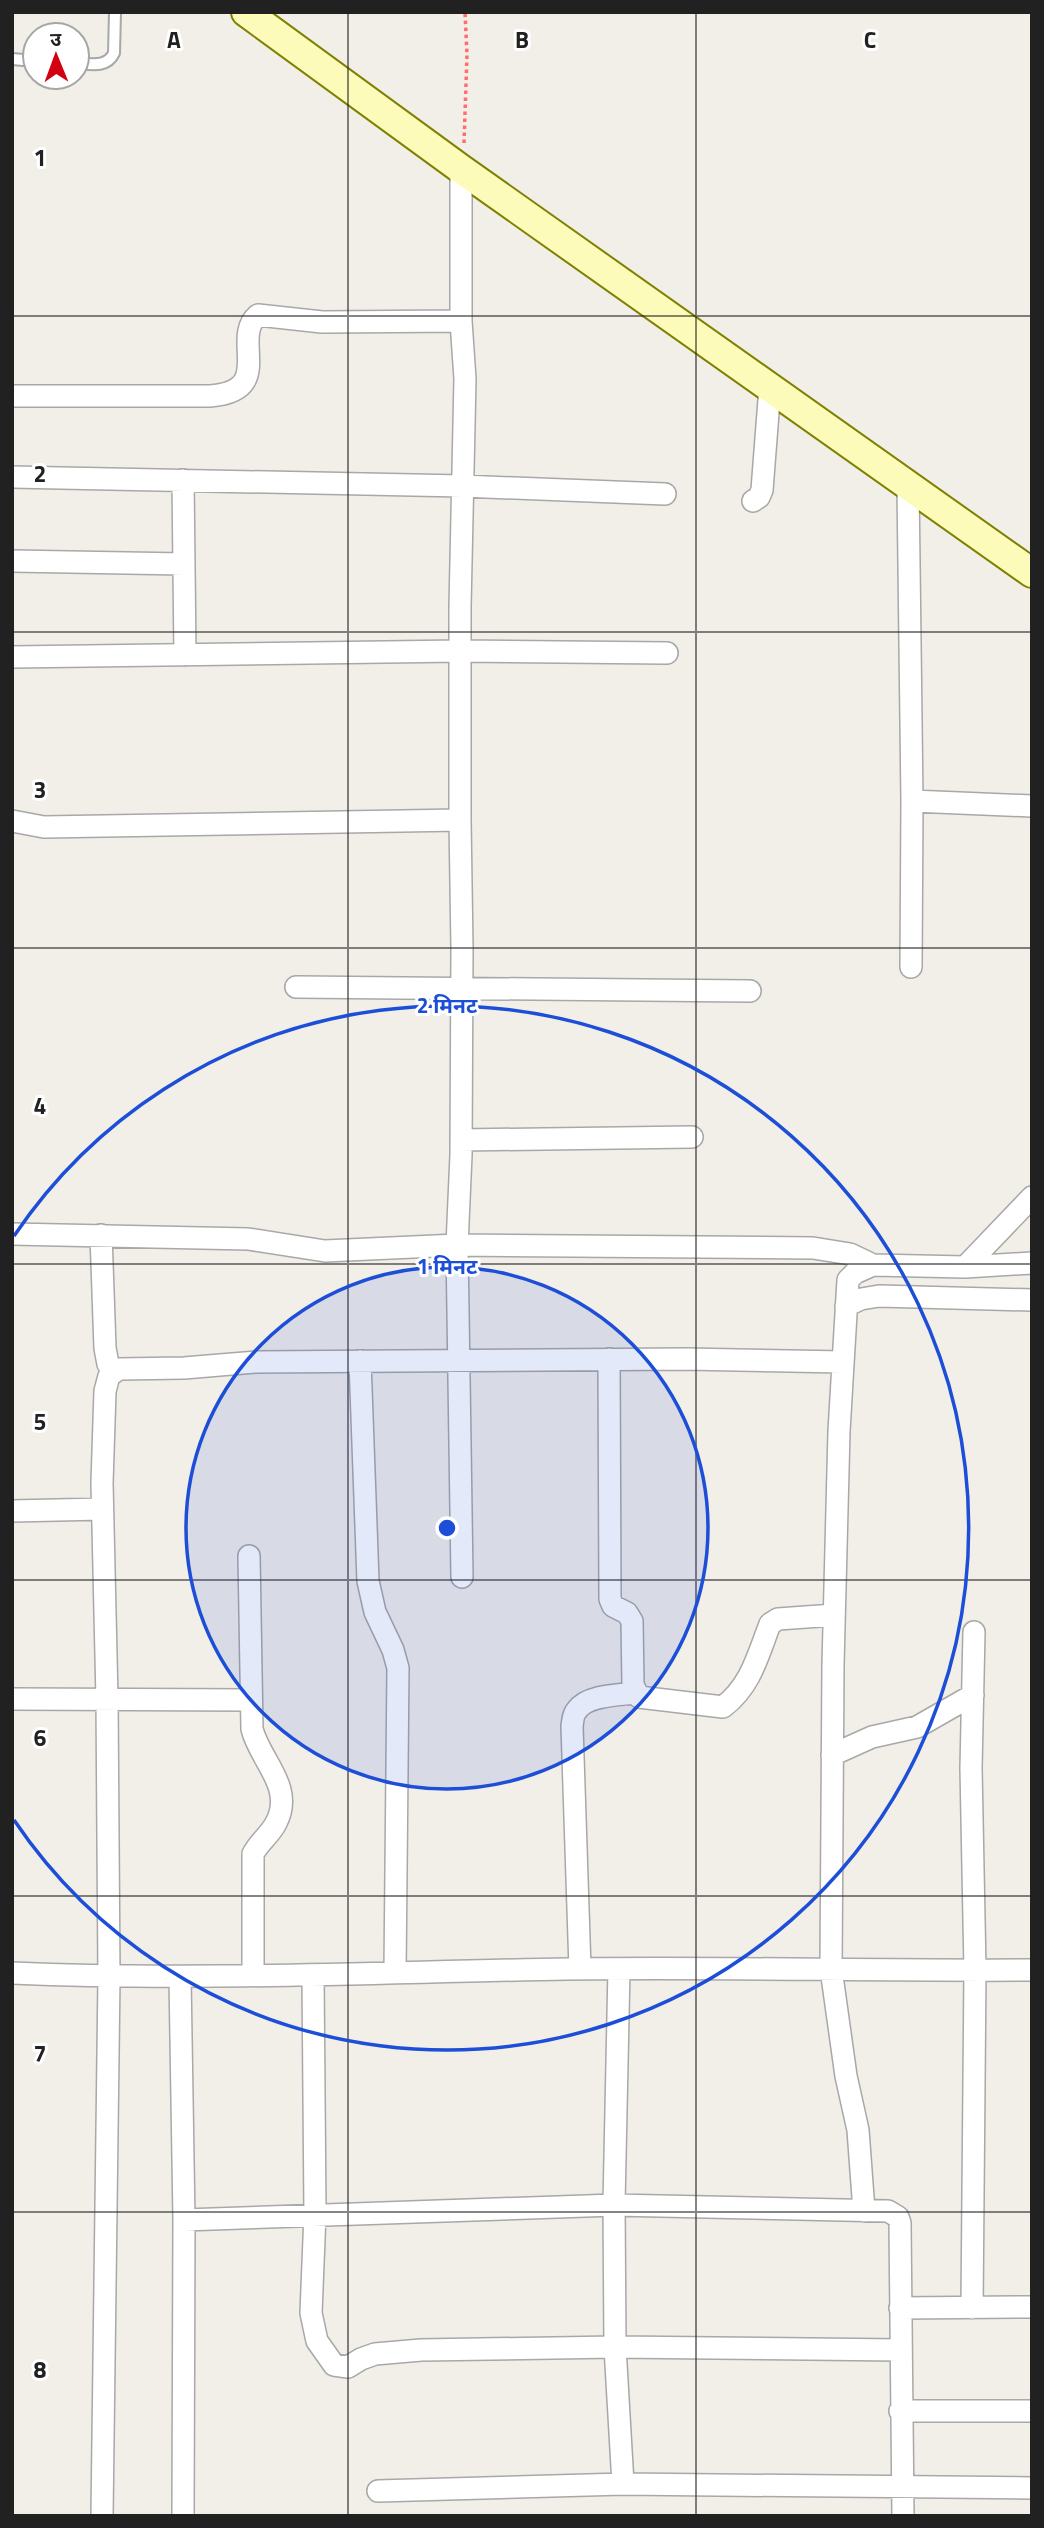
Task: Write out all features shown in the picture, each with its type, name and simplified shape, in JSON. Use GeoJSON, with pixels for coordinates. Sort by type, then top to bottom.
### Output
{"type":"FeatureCollection","features":[{"type":"Feature","properties":{"kind":"street"},"geometry":{"type":"LineString","coordinates":[[246,12],[461,169],[1032,573]]}},
{"type":"Feature","properties":{"kind":"street"},"geometry":{"type":"LineString","coordinates":[[461,169],[461,321],[465,379],[460,651],[461,1140],[457,1245],[462,1577]]}},
{"type":"Feature","properties":{"kind":"street"},"geometry":{"type":"LineString","coordinates":[[12,396],[210,396],[231,393],[245,382],[250,327],[258,315],[322,321],[461,321]]}},
{"type":"Feature","properties":{"kind":"street"},"geometry":{"type":"LineString","coordinates":[[753,501],[759,497],[762,490],[770,387]]}},
{"type":"Feature","properties":{"kind":"street"},"geometry":{"type":"LineString","coordinates":[[12,477],[462,486],[666,494]]}},
{"type":"Feature","properties":{"kind":"street"},"geometry":{"type":"LineString","coordinates":[[183,480],[185,655]]}},
{"type":"Feature","properties":{"kind":"street"},"geometry":{"type":"LineString","coordinates":[[908,486],[911,967]]}},
{"type":"Feature","properties":{"kind":"street"},"geometry":{"type":"LineString","coordinates":[[12,561],[184,564]]}},
{"type":"Feature","properties":{"kind":"street"},"geometry":{"type":"LineString","coordinates":[[12,657],[460,651],[667,653]]}},
{"type":"Feature","properties":{"kind":"street"},"geometry":{"type":"LineString","coordinates":[[912,801],[1032,806]]}},
{"type":"Feature","properties":{"kind":"street"},"geometry":{"type":"LineString","coordinates":[[12,821],[44,827],[460,820]]}},
{"type":"Feature","properties":{"kind":"street"},"geometry":{"type":"LineString","coordinates":[[296,987],[750,992]]}},
{"type":"Feature","properties":{"kind":"street"},"geometry":{"type":"LineString","coordinates":[[461,1140],[692,1136]]}},
{"type":"Feature","properties":{"kind":"street"},"geometry":{"type":"LineString","coordinates":[[965,1267],[1032,1197]]}},
{"type":"Feature","properties":{"kind":"street"},"geometry":{"type":"LineString","coordinates":[[12,1234],[248,1239],[325,1251],[457,1245],[813,1248],[850,1254],[873,1265],[965,1267],[1032,1263]]}},
{"type":"Feature","properties":{"kind":"street"},"geometry":{"type":"LineString","coordinates":[[101,1235],[105,1348],[108,1364],[113,1372]]}},
{"type":"Feature","properties":{"kind":"street"},"geometry":{"type":"LineString","coordinates":[[864,2211],[858,2130],[846,2077],[831,1969],[832,1755],[834,1615],[848,1280],[855,1273],[873,1265]]}},
{"type":"Feature","properties":{"kind":"street"},"geometry":{"type":"LineString","coordinates":[[846,1306],[861,1299],[878,1296],[1032,1300]]}},
{"type":"Feature","properties":{"kind":"street"},"geometry":{"type":"LineString","coordinates":[[609,1359],[610,1599],[612,1606],[627,1613],[632,1621],[635,1693]]}},
{"type":"Feature","properties":{"kind":"street"},"geometry":{"type":"LineString","coordinates":[[102,2516],[109,1977],[107,1699],[102,1509],[106,1382],[113,1372],[132,1368],[184,1368],[257,1362],[609,1359],[843,1362]]}},
{"type":"Feature","properties":{"kind":"street"},"geometry":{"type":"LineString","coordinates":[[359,1360],[368,1581],[375,1612],[393,1650],[398,1668],[395,1972]]}},
{"type":"Feature","properties":{"kind":"street"},"geometry":{"type":"LineString","coordinates":[[12,1511],[102,1509]]}},
{"type":"Feature","properties":{"kind":"street"},"geometry":{"type":"LineString","coordinates":[[249,1556],[250,1700],[255,1741],[280,1785],[282,1800],[278,1821],[257,1845],[253,1854],[253,1975]]}},
{"type":"Feature","properties":{"kind":"street"},"geometry":{"type":"LineString","coordinates":[[580,1969],[572,1726],[578,1707],[589,1701],[635,1693],[644,1699],[723,1707],[745,1685],[770,1624],[778,1619],[834,1615]]}},
{"type":"Feature","properties":{"kind":"street"},"geometry":{"type":"LineString","coordinates":[[972,2308],[975,1970],[971,1831],[974,1632]]}},
{"type":"Feature","properties":{"kind":"street"},"geometry":{"type":"LineString","coordinates":[[832,1755],[872,1737],[917,1727],[973,1695]]}},
{"type":"Feature","properties":{"kind":"street"},"geometry":{"type":"LineString","coordinates":[[12,1699],[250,1700]]}},
{"type":"Feature","properties":{"kind":"street"},"geometry":{"type":"LineString","coordinates":[[12,1973],[180,1977],[580,1969],[1032,1970]]}},
{"type":"Feature","properties":{"kind":"street"},"geometry":{"type":"LineString","coordinates":[[619,1969],[614,2205],[615,2347],[622,2484]]}},
{"type":"Feature","properties":{"kind":"street"},"geometry":{"type":"LineString","coordinates":[[313,1975],[315,2214],[311,2313],[317,2341],[334,2365],[348,2367],[369,2356],[397,2352],[615,2347],[901,2350]]}},
{"type":"Feature","properties":{"kind":"street"},"geometry":{"type":"LineString","coordinates":[[180,1977],[184,2220],[183,2516]]}},
{"type":"Feature","properties":{"kind":"street"},"geometry":{"type":"LineString","coordinates":[[184,2220],[614,2205],[888,2211],[898,2217],[903,2516]]}},
{"type":"Feature","properties":{"kind":"street"},"geometry":{"type":"LineString","coordinates":[[900,2308],[1032,2307]]}},
{"type":"Feature","properties":{"kind":"street"},"geometry":{"type":"LineString","coordinates":[[900,2411],[1032,2411]]}},
{"type":"Feature","properties":{"kind":"street"},"geometry":{"type":"LineString","coordinates":[[378,2491],[622,2484],[1032,2488]]}},
{"type":"Feature","properties":{"kind":"lane"},"geometry":{"type":"LineString","coordinates":[[91,64],[102,64],[111,59],[114,53],[115,12]]}},
{"type":"Feature","properties":{"kind":"path"},"geometry":{"type":"LineString","coordinates":[[461,169],[466,124],[465,12]]}}]}
